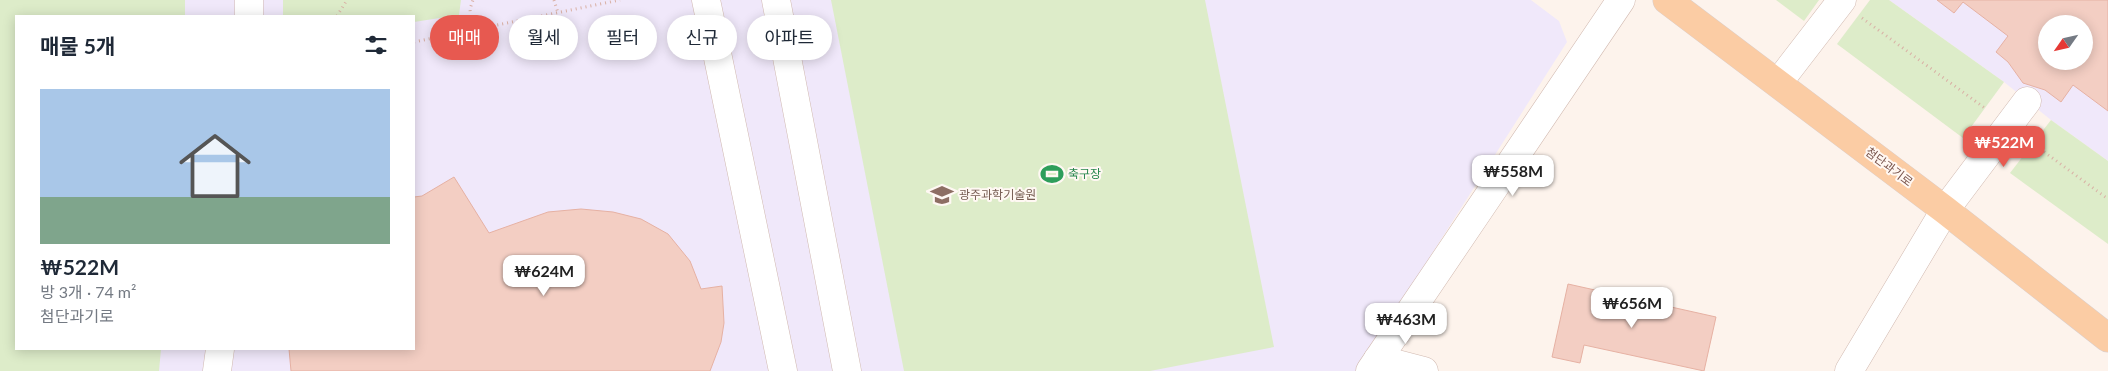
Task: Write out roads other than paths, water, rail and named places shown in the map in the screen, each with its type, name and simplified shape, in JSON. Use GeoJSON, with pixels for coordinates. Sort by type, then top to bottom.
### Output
{"type":"FeatureCollection","features":[{"type":"Feature","properties":{"kind":"main road","name":"첨단과기로"},"geometry":{"type":"LineString","coordinates":[[1667,0],[1945,210],[2108,338]]}},
{"type":"Feature","properties":{"kind":"street"},"geometry":{"type":"LineString","coordinates":[[249,0],[249,15]]}},
{"type":"Feature","properties":{"kind":"street"},"geometry":{"type":"LineString","coordinates":[[706,0],[783,371]]}},
{"type":"Feature","properties":{"kind":"street"},"geometry":{"type":"LineString","coordinates":[[776,0],[847,371]]}},
{"type":"Feature","properties":{"kind":"street"},"geometry":{"type":"LineString","coordinates":[[1418,370],[1374,365],[1621,0]]}},
{"type":"Feature","properties":{"kind":"street"},"geometry":{"type":"LineString","coordinates":[[1778,84],[1841,1]]}},
{"type":"Feature","properties":{"kind":"street"},"geometry":{"type":"LineString","coordinates":[[1849,371],[1945,210],[2027,101]]}},
{"type":"Feature","properties":{"kind":"street"},"geometry":{"type":"LineString","coordinates":[[217,371],[220,350]]}},
{"type":"Feature","properties":{"kind":"place","name":"축구장"},"geometry":{"type":"Point","coordinates":[1052,174]}},
{"type":"Feature","properties":{"kind":"place","name":"광주과학기술원"},"geometry":{"type":"Point","coordinates":[942,195]}}]}
